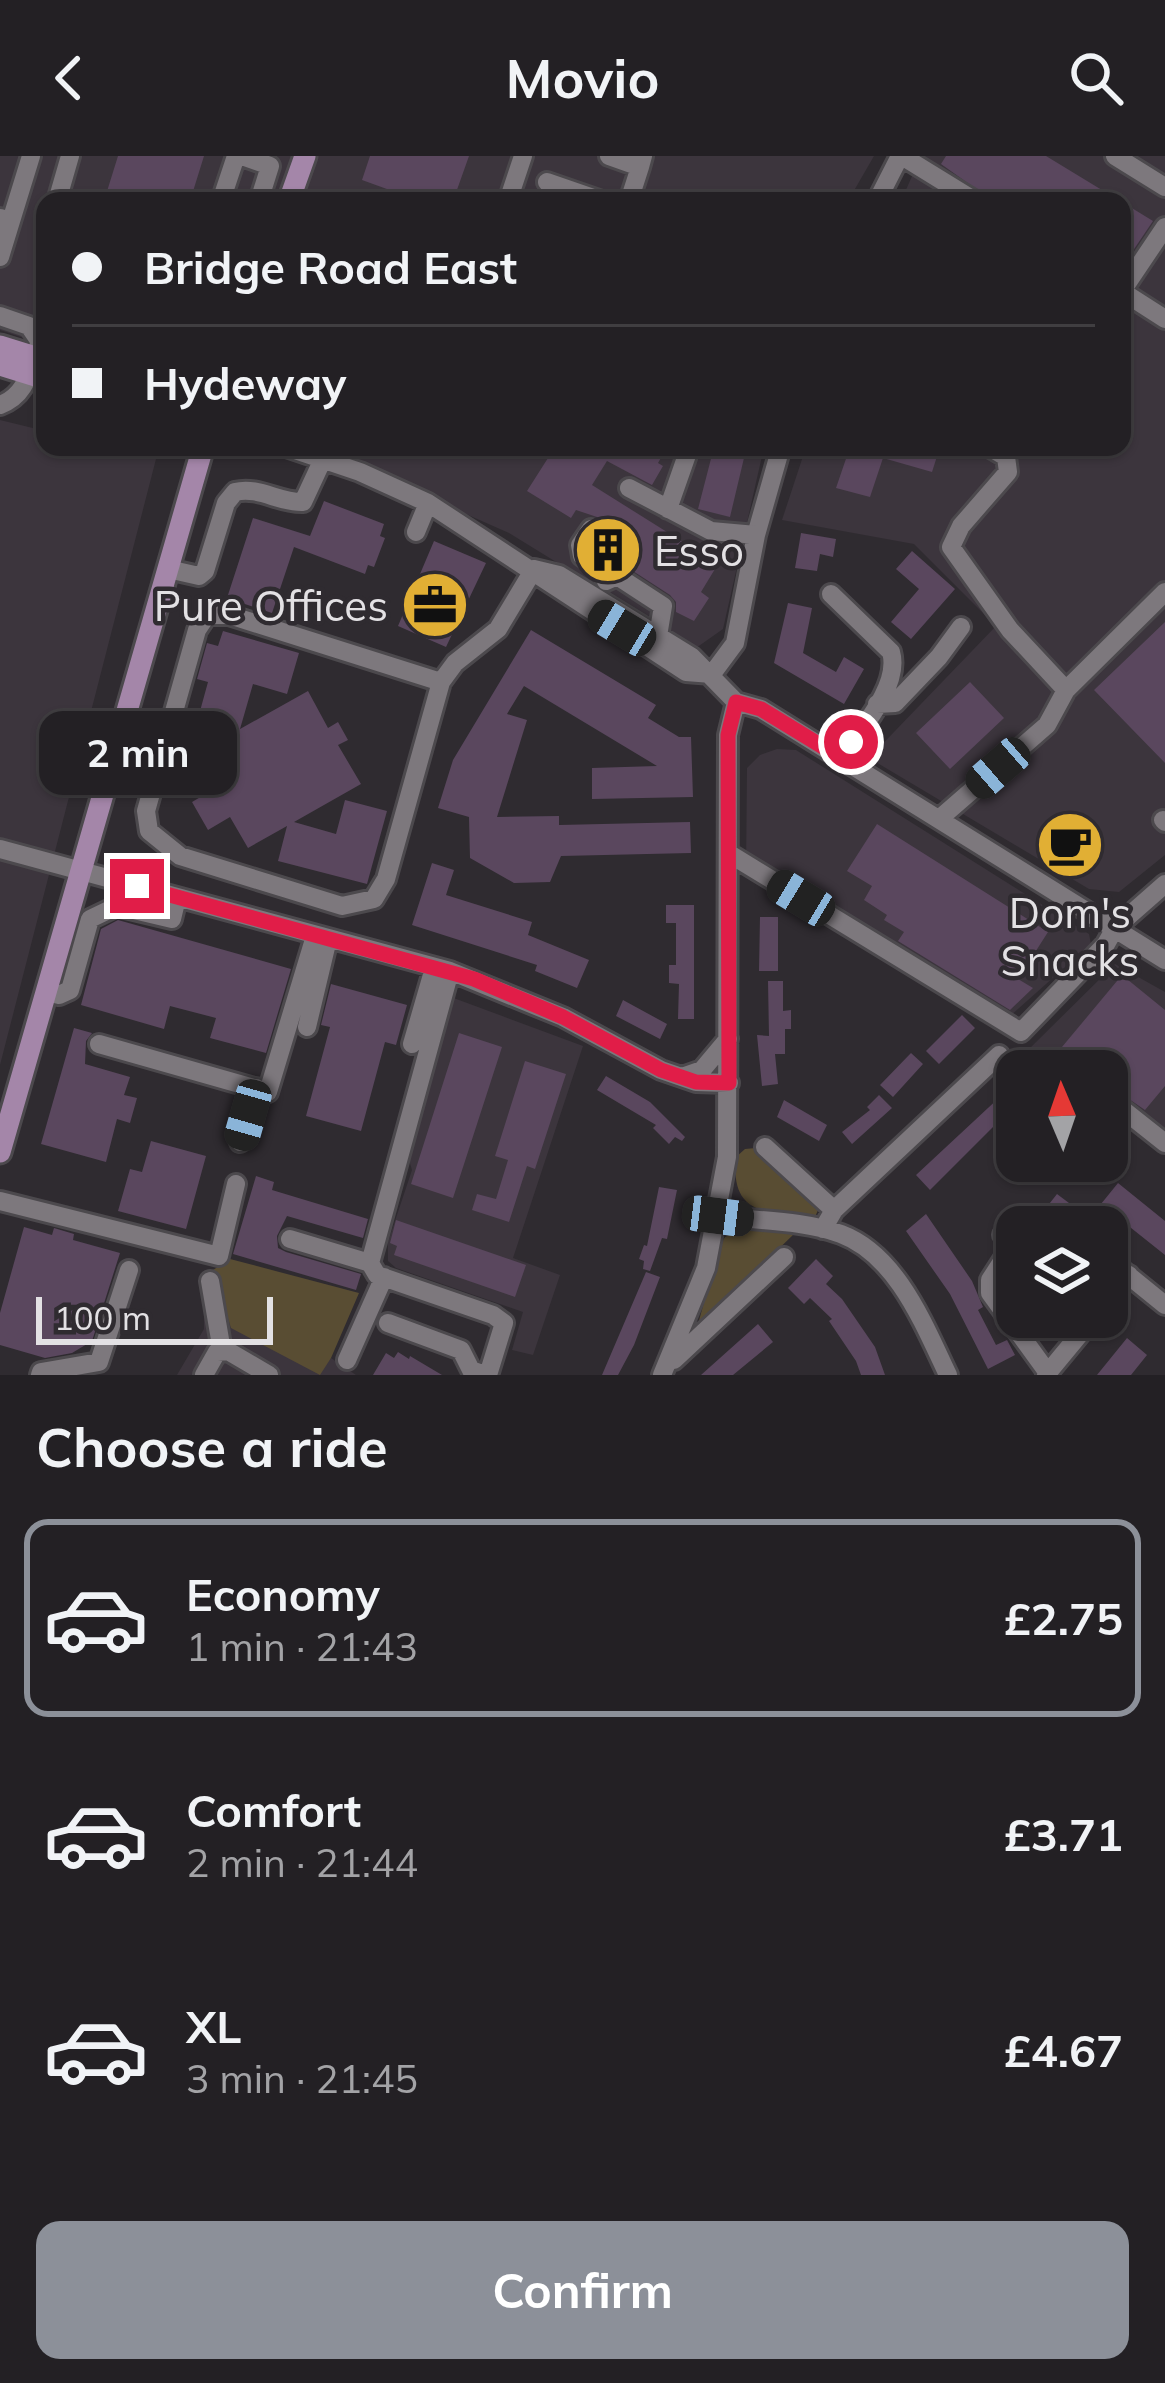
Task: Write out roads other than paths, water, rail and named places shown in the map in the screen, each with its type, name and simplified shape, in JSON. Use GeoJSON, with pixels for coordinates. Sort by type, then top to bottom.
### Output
{"type":"FeatureCollection","features":[{"type":"Feature","properties":{"kind":"main road"},"geometry":{"type":"LineString","coordinates":[[293,192],[305,156]]}},
{"type":"Feature","properties":{"kind":"main road"},"geometry":{"type":"LineString","coordinates":[[0,346],[36,367]]}},
{"type":"Feature","properties":{"kind":"main road"},"geometry":{"type":"LineString","coordinates":[[0,365],[36,368]]}},
{"type":"Feature","properties":{"kind":"main road"},"geometry":{"type":"LineString","coordinates":[[0,1152],[200,456]]}},
{"type":"Feature","properties":{"kind":"street"},"geometry":{"type":"LineString","coordinates":[[0,257],[6,219],[31,156]]}},
{"type":"Feature","properties":{"kind":"street"},"geometry":{"type":"LineString","coordinates":[[60,192],[70,156]]}},
{"type":"Feature","properties":{"kind":"street"},"geometry":{"type":"LineString","coordinates":[[225,192],[239,156],[271,166],[262,192]]}},
{"type":"Feature","properties":{"kind":"street"},"geometry":{"type":"LineString","coordinates":[[511,192],[523,156]]}},
{"type":"Feature","properties":{"kind":"street"},"geometry":{"type":"LineString","coordinates":[[609,156],[642,161],[632,192]]}},
{"type":"Feature","properties":{"kind":"street"},"geometry":{"type":"LineString","coordinates":[[882,192],[901,156],[960,192]]}},
{"type":"Feature","properties":{"kind":"street"},"geometry":{"type":"LineString","coordinates":[[1115,156],[1165,188]]}},
{"type":"Feature","properties":{"kind":"street"},"geometry":{"type":"LineString","coordinates":[[547,182],[576,192]]}},
{"type":"Feature","properties":{"kind":"street"},"geometry":{"type":"LineString","coordinates":[[1131,280],[1165,227]]}},
{"type":"Feature","properties":{"kind":"street"},"geometry":{"type":"LineString","coordinates":[[1131,297],[1165,319]]}},
{"type":"Feature","properties":{"kind":"street"},"geometry":{"type":"LineString","coordinates":[[0,316],[29,326],[36,336]]}},
{"type":"Feature","properties":{"kind":"street"},"geometry":{"type":"LineString","coordinates":[[0,405],[17,398],[36,371]]}},
{"type":"Feature","properties":{"kind":"street"},"geometry":{"type":"LineString","coordinates":[[314,456],[428,503],[686,672],[712,674]]}},
{"type":"Feature","properties":{"kind":"street"},"geometry":{"type":"LineString","coordinates":[[668,509],[687,456]]}},
{"type":"Feature","properties":{"kind":"street"},"geometry":{"type":"LineString","coordinates":[[712,674],[735,643],[756,535],[778,456]]}},
{"type":"Feature","properties":{"kind":"street"},"geometry":{"type":"LineString","coordinates":[[1004,456],[1008,472],[961,526],[951,548],[1010,630],[1066,690]]}},
{"type":"Feature","properties":{"kind":"street"},"geometry":{"type":"LineString","coordinates":[[169,569],[199,576],[205,572],[226,503],[235,492],[253,490],[303,502],[323,459]]}},
{"type":"Feature","properties":{"kind":"street"},"geometry":{"type":"LineString","coordinates":[[629,488],[711,531],[756,535]]}},
{"type":"Feature","properties":{"kind":"street"},"geometry":{"type":"LineString","coordinates":[[416,532],[428,503]]}},
{"type":"Feature","properties":{"kind":"street"},"geometry":{"type":"LineString","coordinates":[[534,569],[559,574],[712,674],[736,702],[761,709],[1165,960]]}},
{"type":"Feature","properties":{"kind":"street"},"geometry":{"type":"LineString","coordinates":[[441,682],[229,615],[207,616],[197,630],[146,811],[149,831],[180,856],[342,906],[374,899],[386,879],[441,682],[454,663],[498,628],[534,569]]}},
{"type":"Feature","properties":{"kind":"street"},"geometry":{"type":"LineString","coordinates":[[583,590],[611,579],[663,606],[658,636]]}},
{"type":"Feature","properties":{"kind":"street"},"geometry":{"type":"LineString","coordinates":[[939,819],[1047,725],[1066,690],[1165,592]]}},
{"type":"Feature","properties":{"kind":"street"},"geometry":{"type":"LineString","coordinates":[[831,594],[890,652],[893,670],[841,758]]}},
{"type":"Feature","properties":{"kind":"street"},"geometry":{"type":"LineString","coordinates":[[877,704],[895,703],[961,627]]}},
{"type":"Feature","properties":{"kind":"street"},"geometry":{"type":"LineString","coordinates":[[664,1371],[694,1303],[718,1216],[727,1157],[728,735],[736,702]]}},
{"type":"Feature","properties":{"kind":"street"},"geometry":{"type":"LineString","coordinates":[[0,849],[442,969],[563,1017],[661,1070],[696,1082],[729,1083]]}},
{"type":"Feature","properties":{"kind":"street"},"geometry":{"type":"LineString","coordinates":[[728,853],[1021,1032],[1106,944],[1115,928],[1165,884]]}},
{"type":"Feature","properties":{"kind":"street"},"geometry":{"type":"LineString","coordinates":[[47,992],[59,995],[70,990],[90,919],[117,906],[172,919],[177,898]]}},
{"type":"Feature","properties":{"kind":"street"},"geometry":{"type":"LineString","coordinates":[[307,1027],[322,937]]}},
{"type":"Feature","properties":{"kind":"street"},"geometry":{"type":"LineString","coordinates":[[99,1044],[268,1092],[322,937]]}},
{"type":"Feature","properties":{"kind":"street"},"geometry":{"type":"LineString","coordinates":[[412,1044],[442,969]]}},
{"type":"Feature","properties":{"kind":"street"},"geometry":{"type":"LineString","coordinates":[[347,1360],[377,1270],[442,969]]}},
{"type":"Feature","properties":{"kind":"street"},"geometry":{"type":"LineString","coordinates":[[682,1076],[702,1070],[728,1039]]}},
{"type":"Feature","properties":{"kind":"street"},"geometry":{"type":"LineString","coordinates":[[823,1229],[834,1210],[996,1057]]}},
{"type":"Feature","properties":{"kind":"street"},"geometry":{"type":"LineString","coordinates":[[240,1142],[256,1088]]}},
{"type":"Feature","properties":{"kind":"street"},"geometry":{"type":"LineString","coordinates":[[1128,1114],[1165,1143]]}},
{"type":"Feature","properties":{"kind":"street"},"geometry":{"type":"LineString","coordinates":[[766,1147],[834,1210]]}},
{"type":"Feature","properties":{"kind":"street"},"geometry":{"type":"LineString","coordinates":[[0,1201],[219,1256],[236,1184]]}},
{"type":"Feature","properties":{"kind":"street"},"geometry":{"type":"LineString","coordinates":[[718,1216],[823,1229],[865,1246],[887,1268],[924,1325],[948,1375]]}},
{"type":"Feature","properties":{"kind":"street"},"geometry":{"type":"LineString","coordinates":[[290,1239],[504,1323],[487,1375],[471,1370],[461,1350],[388,1323]]}},
{"type":"Feature","properties":{"kind":"street"},"geometry":{"type":"LineString","coordinates":[[664,1371],[784,1257]]}},
{"type":"Feature","properties":{"kind":"street"},"geometry":{"type":"LineString","coordinates":[[40,1375],[99,1362],[129,1270]]}},
{"type":"Feature","properties":{"kind":"street"},"geometry":{"type":"LineString","coordinates":[[996,1271],[990,1280],[996,1302]]}},
{"type":"Feature","properties":{"kind":"street"},"geometry":{"type":"LineString","coordinates":[[1129,1275],[1165,1305]]}},
{"type":"Feature","properties":{"kind":"street"},"geometry":{"type":"LineString","coordinates":[[210,1282],[222,1351]]}},
{"type":"Feature","properties":{"kind":"street"},"geometry":{"type":"LineString","coordinates":[[1022,1338],[1047,1374],[1077,1338]]}},
{"type":"Feature","properties":{"kind":"street"},"geometry":{"type":"LineString","coordinates":[[204,1375],[222,1351],[258,1372]]}},
{"type":"Feature","properties":{"kind":"place","name":"Esso"},"geometry":{"type":"Point","coordinates":[608,550]}},
{"type":"Feature","properties":{"kind":"place","name":"Pure Offices"},"geometry":{"type":"Point","coordinates":[435,605]}},
{"type":"Feature","properties":{"kind":"place","name":"Dom's Snacks"},"geometry":{"type":"Point","coordinates":[1070,845]}}]}
